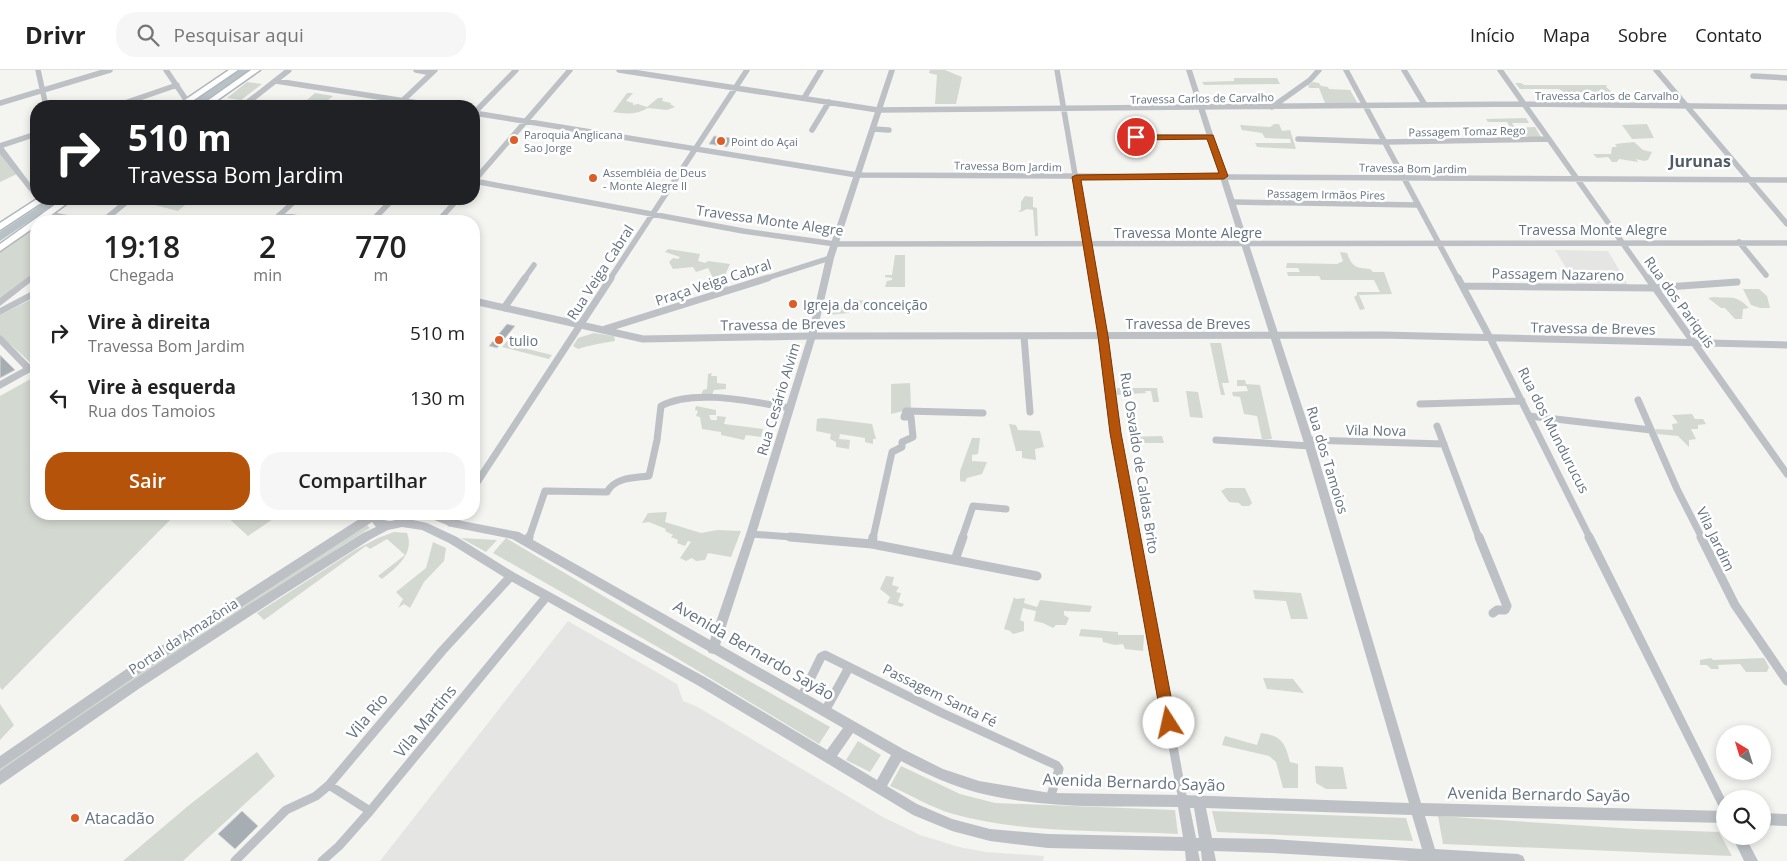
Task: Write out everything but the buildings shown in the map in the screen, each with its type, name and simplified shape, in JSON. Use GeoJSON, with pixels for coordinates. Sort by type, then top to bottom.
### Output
{"type":"FeatureCollection","features":[{"type":"Feature","properties":{"kind":"main road"},"geometry":{"type":"LineString","coordinates":[[189,100],[234,70]]}},
{"type":"Feature","properties":{"kind":"main road"},"geometry":{"type":"LineString","coordinates":[[213,100],[256,70]]}},
{"type":"Feature","properties":{"kind":"main road"},"geometry":{"type":"LineString","coordinates":[[0,227],[33,205]]}},
{"type":"Feature","properties":{"kind":"main road"},"geometry":{"type":"LineString","coordinates":[[44,215],[59,205]]}},
{"type":"Feature","properties":{"kind":"main road"},"geometry":{"type":"LineString","coordinates":[[0,248],[30,227]]}},
{"type":"Feature","properties":{"kind":"street"},"geometry":{"type":"LineString","coordinates":[[38,70],[45,100]]}},
{"type":"Feature","properties":{"kind":"street"},"geometry":{"type":"LineString","coordinates":[[0,103],[110,70]]}},
{"type":"Feature","properties":{"kind":"street"},"geometry":{"type":"LineString","coordinates":[[166,70],[186,100]]}},
{"type":"Feature","properties":{"kind":"street"},"geometry":{"type":"LineString","coordinates":[[251,100],[289,70]]}},
{"type":"Feature","properties":{"kind":"street"},"geometry":{"type":"LineString","coordinates":[[416,70],[434,71]]}},
{"type":"Feature","properties":{"kind":"street"},"geometry":{"type":"LineString","coordinates":[[480,107],[516,70]]}},
{"type":"Feature","properties":{"kind":"street"},"geometry":{"type":"LineString","coordinates":[[480,174],[570,70]]}},
{"type":"Feature","properties":{"kind":"street","name":"Travessa Carlos de Carvalho"},"geometry":{"type":"LineString","coordinates":[[619,70],[878,110],[1524,104],[1787,106]]}},
{"type":"Feature","properties":{"kind":"street","name":"Rua Veiga Cabral"},"geometry":{"type":"LineString","coordinates":[[480,478],[747,70]]}},
{"type":"Feature","properties":{"kind":"street"},"geometry":{"type":"LineString","coordinates":[[804,98],[821,70]]}},
{"type":"Feature","properties":{"kind":"street","name":"Rua Cesário Alvim"},"geometry":{"type":"LineString","coordinates":[[713,649],[752,534],[812,336],[830,258],[892,70]]}},
{"type":"Feature","properties":{"kind":"street","name":"Rua Osvaldo de Caldas Brito"},"geometry":{"type":"LineString","coordinates":[[1057,70],[1103,336],[1116,433],[1193,861]]}},
{"type":"Feature","properties":{"kind":"street","name":"Rua dos Tamoios"},"geometry":{"type":"LineString","coordinates":[[1189,70],[1309,443],[1431,859]]}},
{"type":"Feature","properties":{"kind":"street"},"geometry":{"type":"LineString","coordinates":[[1272,107],[1310,80],[1319,70]]}},
{"type":"Feature","properties":{"kind":"street","name":"Rua dos Mundurucus"},"geometry":{"type":"LineString","coordinates":[[1346,70],[1490,338],[1716,791]]}},
{"type":"Feature","properties":{"kind":"street"},"geometry":{"type":"LineString","coordinates":[[1404,70],[1425,106]]}},
{"type":"Feature","properties":{"kind":"street","name":"Rua dos Pariquis"},"geometry":{"type":"LineString","coordinates":[[1500,70],[1653,288],[1787,474]]}},
{"type":"Feature","properties":{"kind":"street"},"geometry":{"type":"LineString","coordinates":[[1656,70],[1787,224]]}},
{"type":"Feature","properties":{"kind":"street"},"geometry":{"type":"LineString","coordinates":[[276,81],[403,100],[434,71]]}},
{"type":"Feature","properties":{"kind":"street"},"geometry":{"type":"LineString","coordinates":[[1753,76],[1787,78]]}},
{"type":"Feature","properties":{"kind":"street"},"geometry":{"type":"LineString","coordinates":[[133,100],[177,85]]}},
{"type":"Feature","properties":{"kind":"street"},"geometry":{"type":"LineString","coordinates":[[812,130],[828,102]]}},
{"type":"Feature","properties":{"kind":"street","name":"Travessa Bom Jardim"},"geometry":{"type":"LineString","coordinates":[[480,114],[858,175],[1787,180]]}},
{"type":"Feature","properties":{"kind":"street"},"geometry":{"type":"LineString","coordinates":[[873,129],[889,130]]}},
{"type":"Feature","properties":{"kind":"street"},"geometry":{"type":"LineString","coordinates":[[30,136],[0,148],[30,187]]}},
{"type":"Feature","properties":{"kind":"street"},"geometry":{"type":"LineString","coordinates":[[1136,137],[1210,137]]}},
{"type":"Feature","properties":{"kind":"street","name":"Passagem Tomaz Rego"},"geometry":{"type":"LineString","coordinates":[[1298,139],[1386,142],[1549,139]]}},
{"type":"Feature","properties":{"kind":"street","name":"Travessa Monte Alegre"},"geometry":{"type":"LineString","coordinates":[[480,182],[743,230],[835,244],[1787,243]]}},
{"type":"Feature","properties":{"kind":"street","name":"Passagem Irmãos Pires"},"geometry":{"type":"LineString","coordinates":[[1233,202],[1418,205]]}},
{"type":"Feature","properties":{"kind":"street"},"geometry":{"type":"LineString","coordinates":[[43,205],[47,212],[60,215]]}},
{"type":"Feature","properties":{"kind":"street"},"geometry":{"type":"LineString","coordinates":[[110,215],[123,205]]}},
{"type":"Feature","properties":{"kind":"street"},"geometry":{"type":"LineString","coordinates":[[280,215],[291,205]]}},
{"type":"Feature","properties":{"kind":"street"},"geometry":{"type":"LineString","coordinates":[[378,215],[387,205]]}},
{"type":"Feature","properties":{"kind":"street"},"geometry":{"type":"LineString","coordinates":[[443,215],[453,205]]}},
{"type":"Feature","properties":{"kind":"street"},"geometry":{"type":"LineString","coordinates":[[1740,242],[1766,275]]}},
{"type":"Feature","properties":{"kind":"street","name":"Praça Veiga Cabral"},"geometry":{"type":"LineString","coordinates":[[603,330],[830,258]]}},
{"type":"Feature","properties":{"kind":"street"},"geometry":{"type":"LineString","coordinates":[[504,308],[534,265]]}},
{"type":"Feature","properties":{"kind":"street"},"geometry":{"type":"LineString","coordinates":[[0,303],[30,279]]}},
{"type":"Feature","properties":{"kind":"street","name":"Passagem Nazareno"},"geometry":{"type":"LineString","coordinates":[[1462,286],[1653,288],[1737,282]]}},
{"type":"Feature","properties":{"kind":"street"},"geometry":{"type":"LineString","coordinates":[[0,312],[30,295]]}},
{"type":"Feature","properties":{"kind":"street","name":"Travessa de Breves"},"geometry":{"type":"LineString","coordinates":[[480,302],[643,339],[812,336],[1382,336],[1787,345]]}},
{"type":"Feature","properties":{"kind":"street"},"geometry":{"type":"LineString","coordinates":[[1024,336],[1030,412]]}},
{"type":"Feature","properties":{"kind":"street"},"geometry":{"type":"LineString","coordinates":[[0,338],[29,369],[0,385]]}},
{"type":"Feature","properties":{"kind":"street"},"geometry":{"type":"LineString","coordinates":[[528,541],[545,491],[607,492],[611,485],[618,482],[649,476],[657,440],[661,406],[670,399],[731,399],[790,408]]}},
{"type":"Feature","properties":{"kind":"street","name":"Vila Jardim"},"geometry":{"type":"LineString","coordinates":[[1638,400],[1677,489],[1735,605],[1787,681]]}},
{"type":"Feature","properties":{"kind":"street"},"geometry":{"type":"LineString","coordinates":[[1420,404],[1522,402]]}},
{"type":"Feature","properties":{"kind":"street"},"geometry":{"type":"LineString","coordinates":[[872,544],[892,452],[902,447],[902,442],[913,437],[911,417],[904,417],[906,411],[983,414]]}},
{"type":"Feature","properties":{"kind":"street"},"geometry":{"type":"LineString","coordinates":[[1529,416],[1651,430]]}},
{"type":"Feature","properties":{"kind":"street"},"geometry":{"type":"LineString","coordinates":[[1438,426],[1469,514],[1507,606],[1505,610],[1492,613]]}},
{"type":"Feature","properties":{"kind":"street","name":"Vila Nova"},"geometry":{"type":"LineString","coordinates":[[1216,440],[1444,444]]}},
{"type":"Feature","properties":{"kind":"street"},"geometry":{"type":"LineString","coordinates":[[955,560],[972,508],[975,505],[1006,509]]}},
{"type":"Feature","properties":{"kind":"street","name":"Portal da Amazônia"},"geometry":{"type":"LineString","coordinates":[[0,763],[145,663],[367,520]]}},
{"type":"Feature","properties":{"kind":"street"},"geometry":{"type":"LineString","coordinates":[[376,520],[387,526]]}},
{"type":"Feature","properties":{"kind":"street"},"geometry":{"type":"LineString","coordinates":[[403,523],[406,520]]}},
{"type":"Feature","properties":{"kind":"street","name":"Avenida Bernardo Sayão"},"geometry":{"type":"LineString","coordinates":[[456,520],[470,528],[497,530],[528,541],[669,621],[713,649],[899,753],[940,774],[979,787],[1050,799],[1183,801],[1716,817]]}},
{"type":"Feature","properties":{"kind":"street"},"geometry":{"type":"LineString","coordinates":[[403,523],[424,526],[453,540],[510,576],[701,681],[829,757],[913,810],[952,825],[990,835],[1048,841],[1206,844],[1431,859],[1518,861]]}},
{"type":"Feature","properties":{"kind":"street","name":"Portal da Amazônia"},"geometry":{"type":"LineString","coordinates":[[0,779],[52,741],[198,643],[359,541],[387,526],[403,523]]}},
{"type":"Feature","properties":{"kind":"street"},"geometry":{"type":"LineString","coordinates":[[752,534],[872,544],[1037,576]]}},
{"type":"Feature","properties":{"kind":"street","name":"Vila Rio"},"geometry":{"type":"LineString","coordinates":[[235,861],[286,810],[316,796],[329,785],[442,651],[510,576]]}},
{"type":"Feature","properties":{"kind":"street","name":"Vila Martins"},"geometry":{"type":"LineString","coordinates":[[322,861],[339,846],[370,811],[547,596]]}},
{"type":"Feature","properties":{"kind":"street","name":"Passagem Santa Fé"},"geometry":{"type":"LineString","coordinates":[[800,698],[820,658],[825,655],[942,713],[1056,765],[1059,769],[1050,799]]}},
{"type":"Feature","properties":{"kind":"street"},"geometry":{"type":"LineString","coordinates":[[825,711],[847,671]]}},
{"type":"Feature","properties":{"kind":"street"},"geometry":{"type":"LineString","coordinates":[[829,757],[851,726]]}},
{"type":"Feature","properties":{"kind":"street"},"geometry":{"type":"LineString","coordinates":[[879,788],[899,753]]}},
{"type":"Feature","properties":{"kind":"street"},"geometry":{"type":"LineString","coordinates":[[329,785],[370,811]]}},
{"type":"Feature","properties":{"kind":"street"},"geometry":{"type":"LineString","coordinates":[[1199,802],[1209,861]]}},
{"type":"Feature","properties":{"kind":"street"},"geometry":{"type":"LineString","coordinates":[[1771,819],[1787,820]]}},
{"type":"Feature","properties":{"kind":"street"},"geometry":{"type":"LineString","coordinates":[[1743,845],[1751,861]]}},
{"type":"Feature","properties":{"kind":"shaded area"},"geometry":{"type":"Polygon","coordinates":[[[240,70],[250,70],[206,100],[195,100],[240,70]]]}},
{"type":"Feature","properties":{"kind":"shaded area"},"geometry":{"type":"Polygon","coordinates":[[[930,70],[945,70],[962,77],[956,104],[935,104],[937,75],[929,73],[930,70]]]}},
{"type":"Feature","properties":{"kind":"shaded area"},"geometry":{"type":"Polygon","coordinates":[[[1234,78],[1277,78],[1280,84],[1204,85],[1202,82],[1234,81],[1234,78]]]}},
{"type":"Feature","properties":{"kind":"shaded area"},"geometry":{"type":"Polygon","coordinates":[[[247,82],[262,84],[241,100],[227,98],[247,82]]]}},
{"type":"Feature","properties":{"kind":"shaded area"},"geometry":{"type":"Polygon","coordinates":[[[1313,82],[1329,89],[1350,90],[1358,104],[1325,103],[1319,88],[1309,88],[1308,85],[1313,82]]]}},
{"type":"Feature","properties":{"kind":"shaded area"},"geometry":{"type":"Polygon","coordinates":[[[1515,83],[1524,85],[1607,85],[1606,87],[1611,91],[1603,95],[1594,95],[1588,92],[1564,92],[1559,89],[1520,89],[1515,83]]]}},
{"type":"Feature","properties":{"kind":"shaded area"},"geometry":{"type":"Polygon","coordinates":[[[315,93],[333,96],[328,100],[307,100],[315,93]]]}},
{"type":"Feature","properties":{"kind":"shaded area"},"geometry":{"type":"Polygon","coordinates":[[[627,93],[633,93],[626,101],[633,103],[633,105],[638,104],[647,107],[658,98],[663,98],[662,101],[671,103],[675,107],[667,110],[648,108],[640,112],[631,113],[613,112],[627,93]]]}},
{"type":"Feature","properties":{"kind":"shaded area"},"geometry":{"type":"Polygon","coordinates":[[[1526,118],[1529,123],[1512,123],[1515,128],[1535,127],[1541,137],[1514,134],[1507,122],[1488,122],[1486,119],[1526,118]]]}},
{"type":"Feature","properties":{"kind":"shaded area"},"geometry":{"type":"Polygon","coordinates":[[[1274,124],[1279,124],[1282,131],[1290,130],[1296,149],[1257,147],[1255,143],[1291,143],[1290,139],[1265,138],[1262,133],[1242,130],[1240,125],[1270,127],[1274,124]]]}},
{"type":"Feature","properties":{"kind":"shaded area"},"geometry":{"type":"Polygon","coordinates":[[[1647,124],[1654,138],[1632,139],[1622,125],[1647,124]]]}},
{"type":"Feature","properties":{"kind":"shaded area"},"geometry":{"type":"Polygon","coordinates":[[[1634,142],[1643,150],[1652,152],[1648,160],[1636,159],[1638,162],[1619,159],[1617,162],[1612,162],[1608,157],[1597,158],[1593,154],[1611,154],[1612,147],[1617,147],[1615,144],[1634,142]]]}},
{"type":"Feature","properties":{"kind":"shaded area"},"geometry":{"type":"Polygon","coordinates":[[[0,151],[17,174],[0,182],[0,151]]]}},
{"type":"Feature","properties":{"kind":"shaded area"},"geometry":{"type":"Polygon","coordinates":[[[1025,196],[1033,197],[1033,207],[1037,208],[1038,236],[1035,236],[1033,210],[1018,211],[1021,210],[1021,202],[1025,196]]]}},
{"type":"Feature","properties":{"kind":"shaded area"},"geometry":{"type":"Polygon","coordinates":[[[41,205],[53,205],[38,215],[30,215],[30,221],[0,241],[0,232],[41,205]]]}},
{"type":"Feature","properties":{"kind":"shaded area"},"geometry":{"type":"Polygon","coordinates":[[[155,205],[185,205],[178,211],[155,205]]]}},
{"type":"Feature","properties":{"kind":"shaded area"},"geometry":{"type":"Polygon","coordinates":[[[30,227],[30,276],[0,301],[0,250],[30,227]]]}},
{"type":"Feature","properties":{"kind":"shaded area"},"geometry":{"type":"Polygon","coordinates":[[[668,249],[700,254],[698,261],[705,263],[708,261],[730,264],[725,275],[728,287],[719,290],[708,268],[696,272],[693,267],[673,269],[669,262],[673,258],[678,259],[680,257],[665,252],[668,249]]]}},
{"type":"Feature","properties":{"kind":"shaded area"},"geometry":{"type":"Polygon","coordinates":[[[1555,250],[1608,251],[1628,285],[1576,284],[1555,250]]]}},
{"type":"Feature","properties":{"kind":"shaded area"},"geometry":{"type":"Polygon","coordinates":[[[1340,252],[1347,253],[1353,264],[1358,267],[1370,269],[1373,272],[1384,272],[1392,294],[1359,295],[1365,309],[1360,310],[1354,297],[1357,295],[1357,292],[1380,292],[1374,280],[1321,280],[1319,276],[1288,276],[1287,272],[1300,272],[1298,268],[1286,268],[1287,263],[1337,264],[1343,261],[1340,252]]]}},
{"type":"Feature","properties":{"kind":"shaded area"},"geometry":{"type":"Polygon","coordinates":[[[895,255],[905,255],[905,287],[885,287],[887,281],[892,280],[892,278],[885,277],[885,275],[892,275],[895,255]]]}},
{"type":"Feature","properties":{"kind":"shaded area"},"geometry":{"type":"Polygon","coordinates":[[[1743,289],[1759,289],[1767,296],[1770,308],[1760,308],[1751,305],[1743,289]]]}},
{"type":"Feature","properties":{"kind":"shaded area"},"geometry":{"type":"Polygon","coordinates":[[[1708,298],[1737,299],[1749,308],[1743,309],[1742,319],[1735,319],[1725,308],[1721,308],[1708,298]]]}},
{"type":"Feature","properties":{"kind":"shaded area"},"geometry":{"type":"Polygon","coordinates":[[[854,299],[870,302],[869,306],[851,307],[854,299]]]}},
{"type":"Feature","properties":{"kind":"shaded area"},"geometry":{"type":"Polygon","coordinates":[[[30,300],[30,362],[0,335],[0,315],[30,300]]]}},
{"type":"Feature","properties":{"kind":"shaded area"},"geometry":{"type":"Polygon","coordinates":[[[829,306],[851,307],[849,313],[828,315],[829,306]]]}},
{"type":"Feature","properties":{"kind":"shaded area"},"geometry":{"type":"Polygon","coordinates":[[[594,333],[614,336],[615,341],[578,349],[573,346],[578,338],[594,333]]]}},
{"type":"Feature","properties":{"kind":"shaded area"},"geometry":{"type":"Polygon","coordinates":[[[509,339],[531,343],[527,349],[552,355],[549,359],[502,347],[509,339]]]}},
{"type":"Feature","properties":{"kind":"shaded area"},"geometry":{"type":"Polygon","coordinates":[[[1210,343],[1221,343],[1229,383],[1222,383],[1225,395],[1221,395],[1210,343]]]}},
{"type":"Feature","properties":{"kind":"shaded area"},"geometry":{"type":"Polygon","coordinates":[[[712,373],[711,376],[717,376],[717,383],[726,384],[726,389],[714,390],[711,397],[701,395],[703,390],[707,389],[708,374],[712,373]]]}},
{"type":"Feature","properties":{"kind":"shaded area"},"geometry":{"type":"Polygon","coordinates":[[[30,379],[30,520],[170,520],[2,690],[0,687],[0,396],[30,379]]]}},
{"type":"Feature","properties":{"kind":"shaded area"},"geometry":{"type":"Polygon","coordinates":[[[1237,380],[1245,380],[1246,384],[1260,385],[1272,439],[1262,439],[1257,416],[1244,414],[1240,397],[1233,396],[1232,392],[1248,391],[1246,386],[1237,386],[1237,380]]]}},
{"type":"Feature","properties":{"kind":"shaded area"},"geometry":{"type":"Polygon","coordinates":[[[910,383],[911,409],[891,414],[891,384],[910,383]]]}},
{"type":"Feature","properties":{"kind":"shaded area"},"geometry":{"type":"Polygon","coordinates":[[[1117,388],[1157,388],[1159,402],[1153,402],[1151,391],[1116,395],[1117,388]]]}},
{"type":"Feature","properties":{"kind":"shaded area"},"geometry":{"type":"Polygon","coordinates":[[[1186,391],[1198,392],[1203,418],[1190,417],[1186,391]]]}},
{"type":"Feature","properties":{"kind":"shaded area"},"geometry":{"type":"Polygon","coordinates":[[[696,406],[716,410],[716,415],[709,415],[711,420],[717,420],[717,416],[726,417],[724,424],[763,429],[761,437],[746,435],[744,440],[721,435],[721,432],[702,429],[700,417],[696,416],[698,411],[695,410],[696,406]]]}},
{"type":"Feature","properties":{"kind":"shaded area"},"geometry":{"type":"Polygon","coordinates":[[[1692,414],[1695,419],[1703,419],[1706,424],[1698,425],[1698,429],[1691,429],[1696,439],[1689,440],[1689,447],[1678,436],[1657,434],[1655,429],[1673,430],[1672,424],[1678,423],[1672,415],[1692,414]]]}},
{"type":"Feature","properties":{"kind":"shaded area"},"geometry":{"type":"Polygon","coordinates":[[[823,418],[872,424],[876,439],[873,439],[873,444],[865,442],[865,438],[840,434],[839,439],[850,440],[849,449],[836,447],[836,442],[830,439],[831,434],[816,431],[817,419],[823,418]]]}},
{"type":"Feature","properties":{"kind":"shaded area"},"geometry":{"type":"Polygon","coordinates":[[[1009,424],[1016,425],[1018,430],[1040,431],[1044,447],[1035,449],[1036,460],[1022,458],[1022,451],[1016,451],[1009,424]]]}},
{"type":"Feature","properties":{"kind":"shaded area"},"geometry":{"type":"Polygon","coordinates":[[[1162,436],[1164,443],[1130,443],[1129,437],[1162,436]]]}},
{"type":"Feature","properties":{"kind":"shaded area"},"geometry":{"type":"Polygon","coordinates":[[[972,438],[980,438],[978,454],[972,455],[972,461],[987,462],[982,474],[967,478],[965,482],[960,481],[960,471],[972,438]]]}},
{"type":"Feature","properties":{"kind":"shaded area"},"geometry":{"type":"Polygon","coordinates":[[[1226,488],[1245,488],[1252,503],[1249,506],[1242,506],[1239,503],[1229,502],[1221,491],[1226,488]]]}},
{"type":"Feature","properties":{"kind":"shaded area"},"geometry":{"type":"Polygon","coordinates":[[[667,512],[665,522],[701,533],[717,530],[741,531],[731,557],[708,553],[705,560],[696,561],[692,558],[686,561],[680,558],[691,542],[688,541],[685,546],[677,543],[678,540],[671,537],[673,535],[665,531],[666,529],[649,522],[642,523],[648,513],[667,512]]]}},
{"type":"Feature","properties":{"kind":"shaded area"},"geometry":{"type":"Polygon","coordinates":[[[231,520],[271,520],[248,536],[231,520]]]}},
{"type":"Feature","properties":{"kind":"shaded area"},"geometry":{"type":"Polygon","coordinates":[[[367,525],[370,528],[223,622],[0,774],[0,766],[233,610],[367,525]]]}},
{"type":"Feature","properties":{"kind":"shaded area"},"geometry":{"type":"Polygon","coordinates":[[[394,532],[407,533],[408,547],[406,554],[403,560],[382,579],[378,576],[405,555],[387,539],[370,549],[366,546],[264,620],[257,613],[355,550],[394,532]]]}},
{"type":"Feature","properties":{"kind":"shaded area"},"geometry":{"type":"Polygon","coordinates":[[[461,538],[497,540],[486,552],[461,538]]]}},
{"type":"Feature","properties":{"kind":"shaded area"},"geometry":{"type":"Polygon","coordinates":[[[506,538],[679,641],[830,727],[819,744],[670,654],[493,553],[506,538]]]}},
{"type":"Feature","properties":{"kind":"shaded area"},"geometry":{"type":"Polygon","coordinates":[[[433,542],[446,548],[444,561],[424,582],[410,608],[404,604],[398,608],[403,599],[396,592],[426,568],[433,542]]]}},
{"type":"Feature","properties":{"kind":"shaded area"},"geometry":{"type":"Polygon","coordinates":[[[886,576],[894,577],[892,585],[899,587],[896,592],[901,593],[898,602],[904,604],[902,607],[887,603],[890,597],[880,589],[886,576]]]}},
{"type":"Feature","properties":{"kind":"shaded area"},"geometry":{"type":"Polygon","coordinates":[[[1253,590],[1301,593],[1308,619],[1291,619],[1286,601],[1255,599],[1253,590]]]}},
{"type":"Feature","properties":{"kind":"shaded area"},"geometry":{"type":"Polygon","coordinates":[[[1014,597],[1016,599],[1025,598],[1024,603],[1037,607],[1040,600],[1092,606],[1090,612],[1064,611],[1064,615],[1069,618],[1066,625],[1056,625],[1053,628],[1034,621],[1036,611],[1023,608],[1020,620],[1024,622],[1024,631],[1013,634],[1004,629],[1014,597]]]}},
{"type":"Feature","properties":{"kind":"shaded area"},"geometry":{"type":"Polygon","coordinates":[[[568,621],[677,684],[683,701],[696,706],[881,816],[920,835],[959,847],[986,852],[1044,856],[1043,861],[380,861],[568,621]]]}},
{"type":"Feature","properties":{"kind":"shaded area"},"geometry":{"type":"Polygon","coordinates":[[[1081,629],[1118,632],[1118,635],[1144,635],[1143,651],[1125,649],[1123,644],[1115,645],[1103,642],[1102,638],[1079,636],[1081,629]]]}},
{"type":"Feature","properties":{"kind":"shaded area"},"geometry":{"type":"Polygon","coordinates":[[[1711,658],[1713,660],[1764,658],[1769,667],[1767,672],[1746,672],[1740,664],[1718,665],[1719,669],[1711,669],[1707,665],[1700,665],[1700,660],[1711,658]]]}},
{"type":"Feature","properties":{"kind":"shaded area"},"geometry":{"type":"Polygon","coordinates":[[[1263,678],[1293,679],[1304,693],[1267,689],[1263,678]]]}},
{"type":"Feature","properties":{"kind":"shaded area"},"geometry":{"type":"Polygon","coordinates":[[[0,704],[14,725],[0,740],[0,704]]]}},
{"type":"Feature","properties":{"kind":"shaded area"},"geometry":{"type":"Polygon","coordinates":[[[1261,733],[1278,738],[1284,745],[1290,762],[1298,764],[1298,788],[1283,788],[1276,762],[1269,756],[1222,745],[1225,736],[1257,745],[1261,733]]]}},
{"type":"Feature","properties":{"kind":"shaded area"},"geometry":{"type":"Polygon","coordinates":[[[858,741],[881,755],[870,772],[846,760],[858,741]]]}},
{"type":"Feature","properties":{"kind":"shaded area"},"geometry":{"type":"Polygon","coordinates":[[[257,752],[275,776],[183,861],[123,861],[188,806],[257,752]]]}},
{"type":"Feature","properties":{"kind":"shaded area"},"geometry":{"type":"Polygon","coordinates":[[[901,766],[960,794],[995,803],[1175,810],[1178,834],[1036,828],[1008,825],[953,814],[929,805],[890,786],[901,766]]]}},
{"type":"Feature","properties":{"kind":"shaded area"},"geometry":{"type":"Polygon","coordinates":[[[1315,766],[1343,767],[1347,789],[1326,789],[1316,783],[1315,766]]]}},
{"type":"Feature","properties":{"kind":"shaded area"},"geometry":{"type":"Polygon","coordinates":[[[1212,811],[1406,818],[1413,841],[1217,832],[1212,811]]]}},
{"type":"Feature","properties":{"kind":"shaded area"},"geometry":{"type":"Polygon","coordinates":[[[1438,816],[1635,829],[1716,832],[1716,845],[1726,845],[1732,856],[1443,844],[1438,816]]]}},
{"type":"Feature","properties":{"kind":"place","name":"Paroquia Anglicana Sao Jorge"},"geometry":{"type":"Point","coordinates":[514,140]}},
{"type":"Feature","properties":{"kind":"place","name":"Point do Açai"},"geometry":{"type":"Point","coordinates":[721,141]}},
{"type":"Feature","properties":{"kind":"place","name":"Assembléia de Deus - Monte Alegre II"},"geometry":{"type":"Point","coordinates":[593,178]}},
{"type":"Feature","properties":{"kind":"place","name":"Igreja da conceição"},"geometry":{"type":"Point","coordinates":[793,304]}},
{"type":"Feature","properties":{"kind":"place","name":"tulio"},"geometry":{"type":"Point","coordinates":[499,340]}},
{"type":"Feature","properties":{"kind":"place","name":"Atacadão"},"geometry":{"type":"Point","coordinates":[75,818]}},
{"type":"Feature","properties":{"kind":"district","name":"Jurunas"},"geometry":{"type":"Point","coordinates":[1700,161]}},
{"type":"Feature","properties":{"kind":"route"},"geometry":{"type":"LineString","coordinates":[[1136,137],[1210,137],[1224,176],[1076,177],[1103,336],[1116,433],[1169,723]]}}]}
